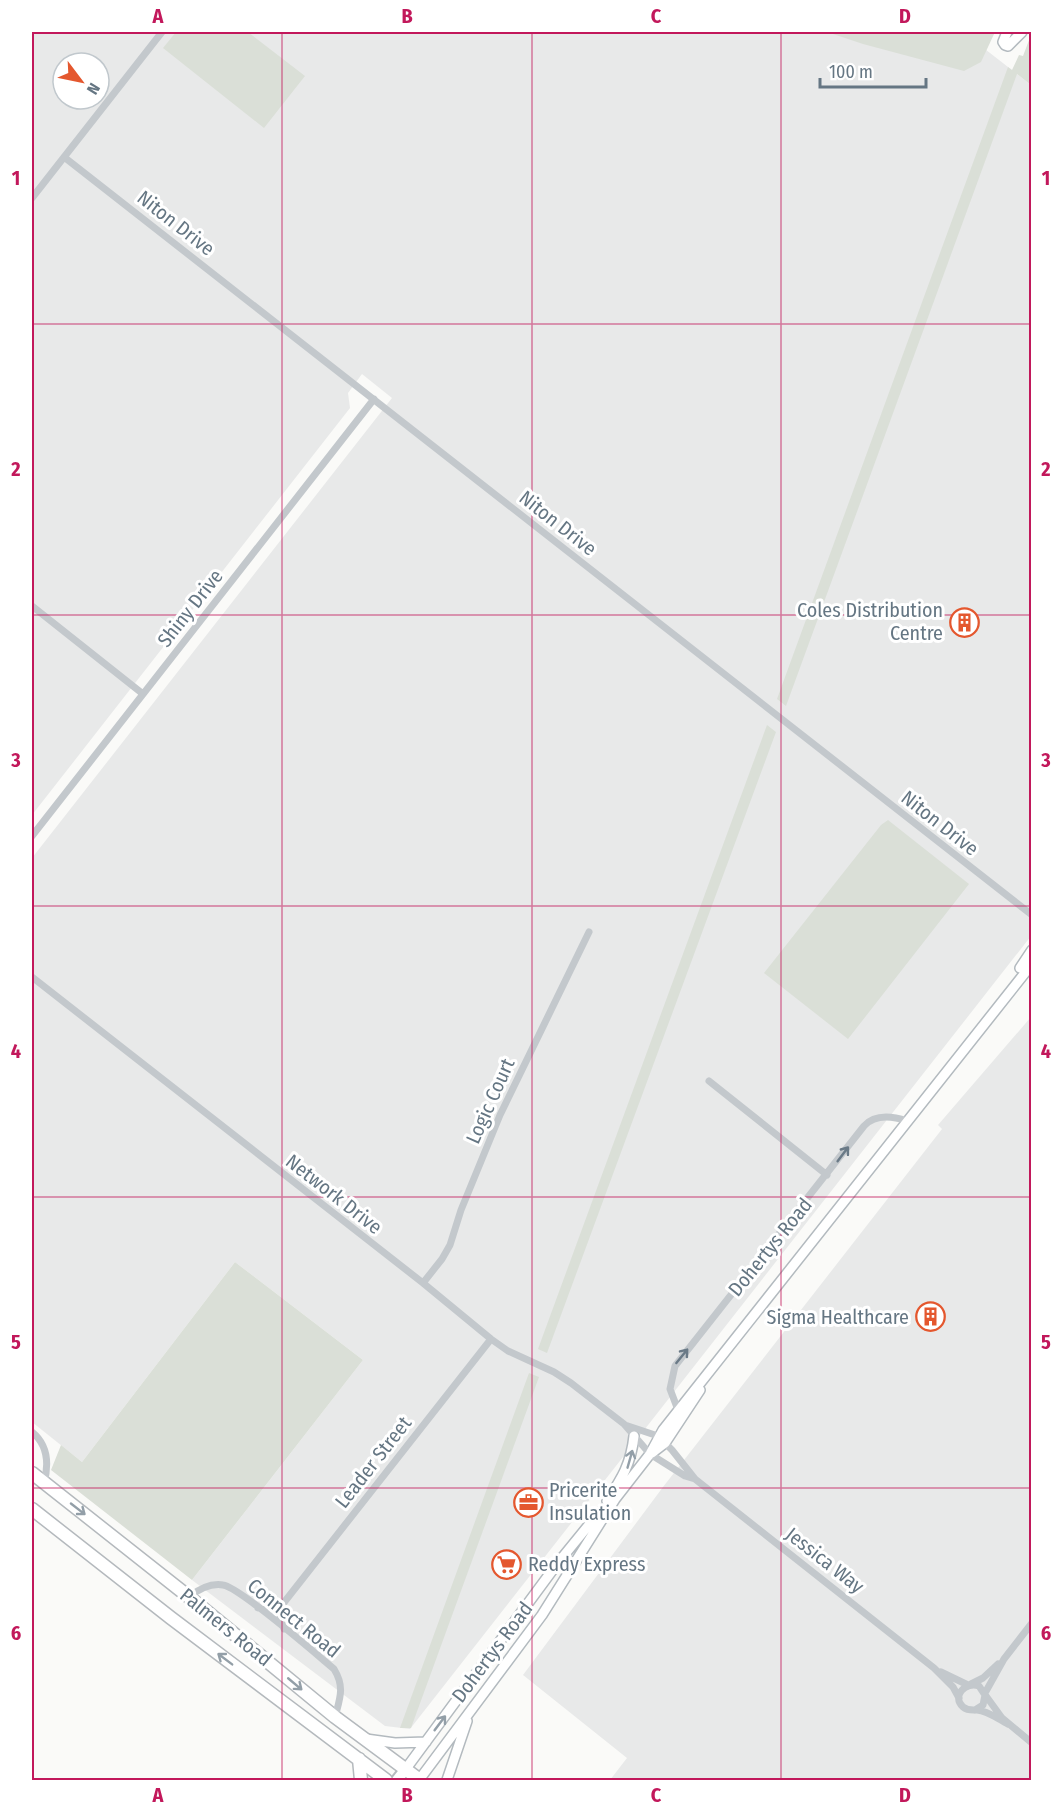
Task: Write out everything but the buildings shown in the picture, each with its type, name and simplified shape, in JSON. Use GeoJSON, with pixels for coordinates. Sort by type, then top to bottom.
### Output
{"type":"FeatureCollection","features":[{"type":"Feature","properties":{"kind":"highway","name":"Palmers Road"},"geometry":{"type":"LineString","coordinates":[[32,1473],[189,1597],[335,1717],[419,1780]]}},
{"type":"Feature","properties":{"kind":"highway","name":"Palmers Road"},"geometry":{"type":"LineString","coordinates":[[32,1509],[171,1618],[386,1780]]}},
{"type":"Feature","properties":{"kind":"highway"},"geometry":{"type":"LineString","coordinates":[[359,1759],[360,1780]]}},
{"type":"Feature","properties":{"kind":"main road"},"geometry":{"type":"LineString","coordinates":[[1005,34],[1003,42],[1008,46],[1022,32]]}},
{"type":"Feature","properties":{"kind":"main road"},"geometry":{"type":"LineString","coordinates":[[964,1048],[976,1023],[1032,950]]}},
{"type":"Feature","properties":{"kind":"main road","name":"Dohertys Road"},"geometry":{"type":"LineString","coordinates":[[662,1439],[678,1410],[1032,963]]}},
{"type":"Feature","properties":{"kind":"main road","name":"Dohertys Road"},"geometry":{"type":"LineString","coordinates":[[419,1780],[542,1615],[615,1499],[662,1439],[713,1367]]}},
{"type":"Feature","properties":{"kind":"main road"},"geometry":{"type":"LineString","coordinates":[[597,1515],[626,1472],[634,1436]]}},
{"type":"Feature","properties":{"kind":"main road","name":"Dohertys Road"},"geometry":{"type":"LineString","coordinates":[[397,1780],[557,1564],[597,1515],[615,1499]]}},
{"type":"Feature","properties":{"kind":"main road"},"geometry":{"type":"LineString","coordinates":[[447,1780],[470,1710]]}},
{"type":"Feature","properties":{"kind":"main road"},"geometry":{"type":"LineString","coordinates":[[364,1739],[395,1743],[426,1742]]}},
{"type":"Feature","properties":{"kind":"street"},"geometry":{"type":"LineString","coordinates":[[32,198],[162,32]]}},
{"type":"Feature","properties":{"kind":"street","name":"Niton Drive"},"geometry":{"type":"LineString","coordinates":[[64,157],[1032,915]]}},
{"type":"Feature","properties":{"kind":"street","name":"Shiny Drive"},"geometry":{"type":"LineString","coordinates":[[32,836],[374,399]]}},
{"type":"Feature","properties":{"kind":"street"},"geometry":{"type":"LineString","coordinates":[[32,606],[143,694]]}},
{"type":"Feature","properties":{"kind":"street","name":"Logic Court"},"geometry":{"type":"LineString","coordinates":[[423,1283],[450,1245],[461,1209],[500,1115],[589,932]]}},
{"type":"Feature","properties":{"kind":"street","name":"Network Drive"},"geometry":{"type":"LineString","coordinates":[[32,977],[423,1283],[491,1339],[508,1351],[554,1372],[624,1425],[650,1454]]}},
{"type":"Feature","properties":{"kind":"street"},"geometry":{"type":"LineString","coordinates":[[709,1081],[827,1175]]}},
{"type":"Feature","properties":{"kind":"street","name":"Dohertys Road"},"geometry":{"type":"LineString","coordinates":[[678,1410],[670,1389],[675,1366],[870,1120],[893,1117],[907,1121]]}},
{"type":"Feature","properties":{"kind":"street","name":"Leader Street"},"geometry":{"type":"LineString","coordinates":[[282,1605],[491,1339]]}},
{"type":"Feature","properties":{"kind":"street","name":"Network Drive"},"geometry":{"type":"LineString","coordinates":[[624,1425],[662,1439]]}},
{"type":"Feature","properties":{"kind":"street"},"geometry":{"type":"LineString","coordinates":[[32,1432],[39,1438],[45,1455],[48,1469],[44,1483]]}},
{"type":"Feature","properties":{"kind":"street","name":"Jessica Way"},"geometry":{"type":"LineString","coordinates":[[662,1439],[695,1479],[934,1668],[953,1687],[959,1698]]}},
{"type":"Feature","properties":{"kind":"street","name":"Jessica Way"},"geometry":{"type":"LineString","coordinates":[[650,1454],[685,1476],[695,1479]]}},
{"type":"Feature","properties":{"kind":"street","name":"Connect Road"},"geometry":{"type":"LineString","coordinates":[[189,1597],[199,1589],[225,1585],[258,1608],[334,1669],[340,1678],[342,1687],[335,1717]]}},
{"type":"Feature","properties":{"kind":"street"},"geometry":{"type":"LineString","coordinates":[[258,1608],[266,1611],[275,1610],[282,1605]]}},
{"type":"Feature","properties":{"kind":"street"},"geometry":{"type":"LineString","coordinates":[[282,1605],[280,1616],[284,1629]]}},
{"type":"Feature","properties":{"kind":"street"},"geometry":{"type":"LineString","coordinates":[[975,1710],[983,1705],[985,1694],[1004,1659],[1032,1623]]}},
{"type":"Feature","properties":{"kind":"street"},"geometry":{"type":"LineString","coordinates":[[1004,1659],[983,1678],[961,1690],[959,1698],[964,1708],[988,1713],[1008,1724]]}},
{"type":"Feature","properties":{"kind":"street","name":"Jessica Way"},"geometry":{"type":"LineString","coordinates":[[934,1668],[970,1684]]}},
{"type":"Feature","properties":{"kind":"street"},"geometry":{"type":"LineString","coordinates":[[970,1684],[979,1686],[989,1703],[1008,1724],[1032,1743]]}},
{"type":"Feature","properties":{"kind":"shaded area"},"geometry":{"type":"Polygon","coordinates":[[[32,32],[963,32],[1031,85],[1031,936],[410,1729],[385,1726],[192,1580],[363,1360],[235,1262],[82,1462],[32,1422],[32,858],[392,398],[362,374],[348,393],[350,408],[32,815],[32,32]]]}},
{"type":"Feature","properties":{"kind":"shaded area"},"geometry":{"type":"Polygon","coordinates":[[[176,32],[248,32],[305,76],[264,128],[163,48],[176,32]]]}},
{"type":"Feature","properties":{"kind":"shaded area"},"geometry":{"type":"Polygon","coordinates":[[[827,32],[995,32],[981,62],[964,71],[827,32]]]}},
{"type":"Feature","properties":{"kind":"shaded area"},"geometry":{"type":"Polygon","coordinates":[[[1031,35],[1031,85],[1017,74],[786,706],[777,699],[1008,67],[1012,70],[1019,55],[1023,56],[1031,35]]]}},
{"type":"Feature","properties":{"kind":"shaded area"},"geometry":{"type":"Polygon","coordinates":[[[767,725],[776,732],[547,1353],[538,1349],[767,725]]]}},
{"type":"Feature","properties":{"kind":"shaded area"},"geometry":{"type":"Polygon","coordinates":[[[888,820],[969,884],[848,1039],[764,973],[881,825],[888,820]]]}},
{"type":"Feature","properties":{"kind":"shaded area"},"geometry":{"type":"Polygon","coordinates":[[[1031,1017],[1031,1780],[610,1780],[627,1758],[523,1675],[663,1487],[942,1129],[938,1125],[1031,1017]]]}},
{"type":"Feature","properties":{"kind":"shaded area"},"geometry":{"type":"Polygon","coordinates":[[[235,1262],[363,1360],[192,1580],[51,1470],[61,1445],[82,1462],[235,1262]]]}},
{"type":"Feature","properties":{"kind":"shaded area"},"geometry":{"type":"Polygon","coordinates":[[[529,1373],[539,1377],[411,1728],[400,1728],[529,1373]]]}},
{"type":"Feature","properties":{"kind":"place","name":"Coles Distribution Centre"},"geometry":{"type":"Point","coordinates":[964,622]}},
{"type":"Feature","properties":{"kind":"place","name":"Sigma Healthcare"},"geometry":{"type":"Point","coordinates":[930,1317]}},
{"type":"Feature","properties":{"kind":"place","name":"Pricerite Insulation"},"geometry":{"type":"Point","coordinates":[528,1502]}},
{"type":"Feature","properties":{"kind":"place","name":"Reddy Express"},"geometry":{"type":"Point","coordinates":[507,1564]}}]}
